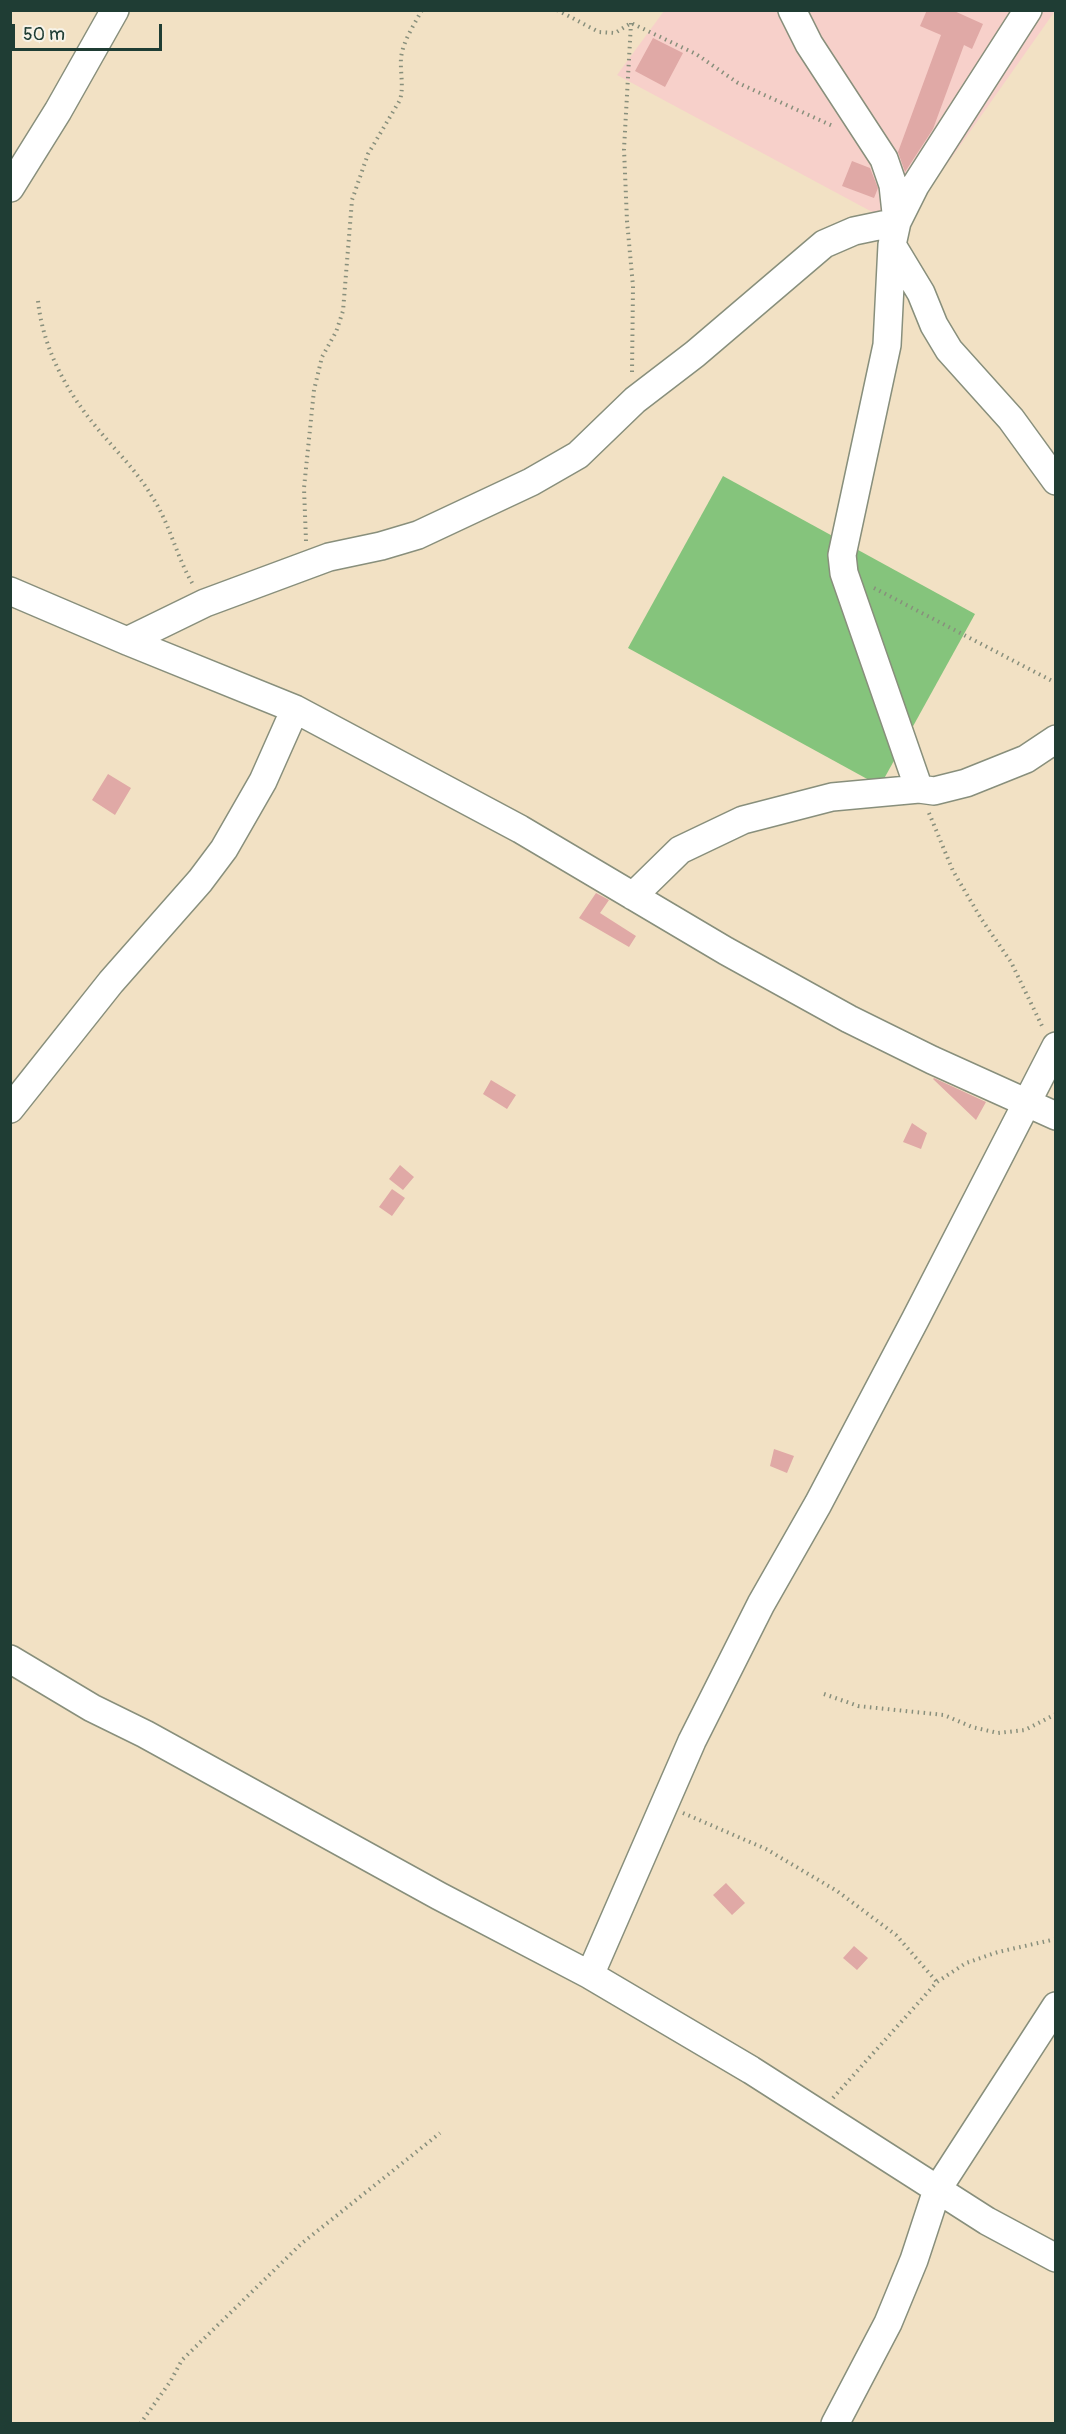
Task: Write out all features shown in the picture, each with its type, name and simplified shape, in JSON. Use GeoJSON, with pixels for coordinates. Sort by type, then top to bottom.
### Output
{"type":"FeatureCollection","features":[{"type":"Feature","properties":{"kind":"street"},"geometry":{"type":"LineString","coordinates":[[10,188],[64,101],[115,10]]}},
{"type":"Feature","properties":{"kind":"street"},"geometry":{"type":"LineString","coordinates":[[792,10],[809,44],[873,140],[889,172],[895,233],[887,345],[842,555],[844,573],[919,789]]}},
{"type":"Feature","properties":{"kind":"street"},"geometry":{"type":"LineString","coordinates":[[1028,10],[915,186],[895,233],[934,325],[949,350],[1011,419],[1056,482]]}},
{"type":"Feature","properties":{"kind":"street"},"geometry":{"type":"LineString","coordinates":[[126,641],[206,603],[329,557],[418,535],[531,482],[578,455],[630,405],[695,354],[824,244],[854,231],[895,233]]}},
{"type":"Feature","properties":{"kind":"street"},"geometry":{"type":"LineString","coordinates":[[10,591],[126,641],[295,709],[510,824],[726,951],[849,1019],[932,1060],[1056,1116]]}},
{"type":"Feature","properties":{"kind":"street"},"geometry":{"type":"LineString","coordinates":[[10,1109],[111,982],[193,889],[224,849],[263,781],[295,709]]}},
{"type":"Feature","properties":{"kind":"street"},"geometry":{"type":"LineString","coordinates":[[633,896],[680,850],[743,820],[832,797],[919,789],[934,791],[966,783],[1026,759],[1056,739]]}},
{"type":"Feature","properties":{"kind":"street"},"geometry":{"type":"LineString","coordinates":[[590,1975],[692,1741],[761,1604],[818,1504],[1054,1048]]}},
{"type":"Feature","properties":{"kind":"street"},"geometry":{"type":"LineString","coordinates":[[10,1659],[92,1708],[145,1734],[439,1896],[590,1975],[751,2070],[937,2190],[1056,2258]]}},
{"type":"Feature","properties":{"kind":"street"},"geometry":{"type":"LineString","coordinates":[[835,2424],[888,2323],[914,2260],[937,2190],[1056,2006]]}},
{"type":"Feature","properties":{"kind":"path"},"geometry":{"type":"LineString","coordinates":[[308,566],[304,488],[310,423],[315,383],[322,357],[336,332],[343,310],[352,200],[368,154],[403,92],[401,55],[422,10]]}},
{"type":"Feature","properties":{"kind":"path"},"geometry":{"type":"LineString","coordinates":[[557,10],[599,32],[615,33],[631,23]]}},
{"type":"Feature","properties":{"kind":"path"},"geometry":{"type":"LineString","coordinates":[[631,23],[696,54],[738,83],[825,124],[873,140]]}},
{"type":"Feature","properties":{"kind":"path"},"geometry":{"type":"LineString","coordinates":[[630,405],[634,346],[633,286],[624,149],[631,23]]}},
{"type":"Feature","properties":{"kind":"path"},"geometry":{"type":"LineString","coordinates":[[38,301],[41,327],[56,368],[95,426],[138,474],[168,524],[188,576],[206,603]]}},
{"type":"Feature","properties":{"kind":"path"},"geometry":{"type":"LineString","coordinates":[[844,573],[1056,683]]}},
{"type":"Feature","properties":{"kind":"path"},"geometry":{"type":"LineString","coordinates":[[919,789],[953,871],[982,920],[1011,962],[1054,1048]]}},
{"type":"Feature","properties":{"kind":"path"},"geometry":{"type":"LineString","coordinates":[[824,1694],[858,1706],[944,1715],[998,1733],[1025,1730],[1056,1714]]}},
{"type":"Feature","properties":{"kind":"path"},"geometry":{"type":"LineString","coordinates":[[663,1805],[766,1849],[837,1891],[896,1935],[938,1982]]}},
{"type":"Feature","properties":{"kind":"path"},"geometry":{"type":"LineString","coordinates":[[819,2114],[938,1982],[966,1963],[998,1952],[1056,1939]]}},
{"type":"Feature","properties":{"kind":"path"},"geometry":{"type":"LineString","coordinates":[[140,2424],[170,2382],[182,2360],[301,2244],[440,2133]]}},
{"type":"Feature","properties":{"kind":"shaded area"},"geometry":{"type":"Polygon","coordinates":[[[664,11],[1055,11],[902,228],[617,75],[664,11]]]}},
{"type":"Feature","properties":{"kind":"green space"},"geometry":{"type":"Polygon","coordinates":[[[723,476],[975,614],[880,786],[628,648],[723,476]]]}},
{"type":"Feature","properties":{"kind":"building"},"geometry":{"type":"Polygon","coordinates":[[[927,10],[952,10],[983,24],[972,49],[964,45],[933,129],[905,172],[898,152],[941,35],[920,26],[927,10]]]}},
{"type":"Feature","properties":{"kind":"building"},"geometry":{"type":"Polygon","coordinates":[[[653,38],[683,53],[665,87],[635,71],[653,38]]]}},
{"type":"Feature","properties":{"kind":"building"},"geometry":{"type":"Polygon","coordinates":[[[852,161],[870,168],[878,188],[874,198],[842,186],[852,161]]]}},
{"type":"Feature","properties":{"kind":"building"},"geometry":{"type":"Polygon","coordinates":[[[108,774],[131,788],[115,815],[92,800],[108,774]]]}},
{"type":"Feature","properties":{"kind":"building"},"geometry":{"type":"Polygon","coordinates":[[[596,893],[609,900],[600,913],[636,936],[629,947],[579,918],[596,893]]]}},
{"type":"Feature","properties":{"kind":"building"},"geometry":{"type":"Polygon","coordinates":[[[933,1079],[986,1102],[976,1120],[933,1079]]]}},
{"type":"Feature","properties":{"kind":"building"},"geometry":{"type":"Polygon","coordinates":[[[491,1080],[516,1095],[507,1109],[483,1094],[491,1080]]]}},
{"type":"Feature","properties":{"kind":"building"},"geometry":{"type":"Polygon","coordinates":[[[912,1123],[927,1133],[921,1149],[903,1142],[912,1123]]]}},
{"type":"Feature","properties":{"kind":"building"},"geometry":{"type":"Polygon","coordinates":[[[400,1165],[414,1177],[403,1190],[389,1179],[400,1165]]]}},
{"type":"Feature","properties":{"kind":"building"},"geometry":{"type":"Polygon","coordinates":[[[392,1189],[405,1198],[392,1216],[379,1207],[392,1189]]]}},
{"type":"Feature","properties":{"kind":"building"},"geometry":{"type":"Polygon","coordinates":[[[774,1449],[794,1456],[787,1473],[770,1466],[774,1449]]]}},
{"type":"Feature","properties":{"kind":"building"},"geometry":{"type":"Polygon","coordinates":[[[726,1883],[745,1903],[732,1915],[713,1895],[726,1883]]]}},
{"type":"Feature","properties":{"kind":"building"},"geometry":{"type":"Polygon","coordinates":[[[854,1946],[868,1958],[857,1970],[843,1958],[854,1946]]]}}]}
